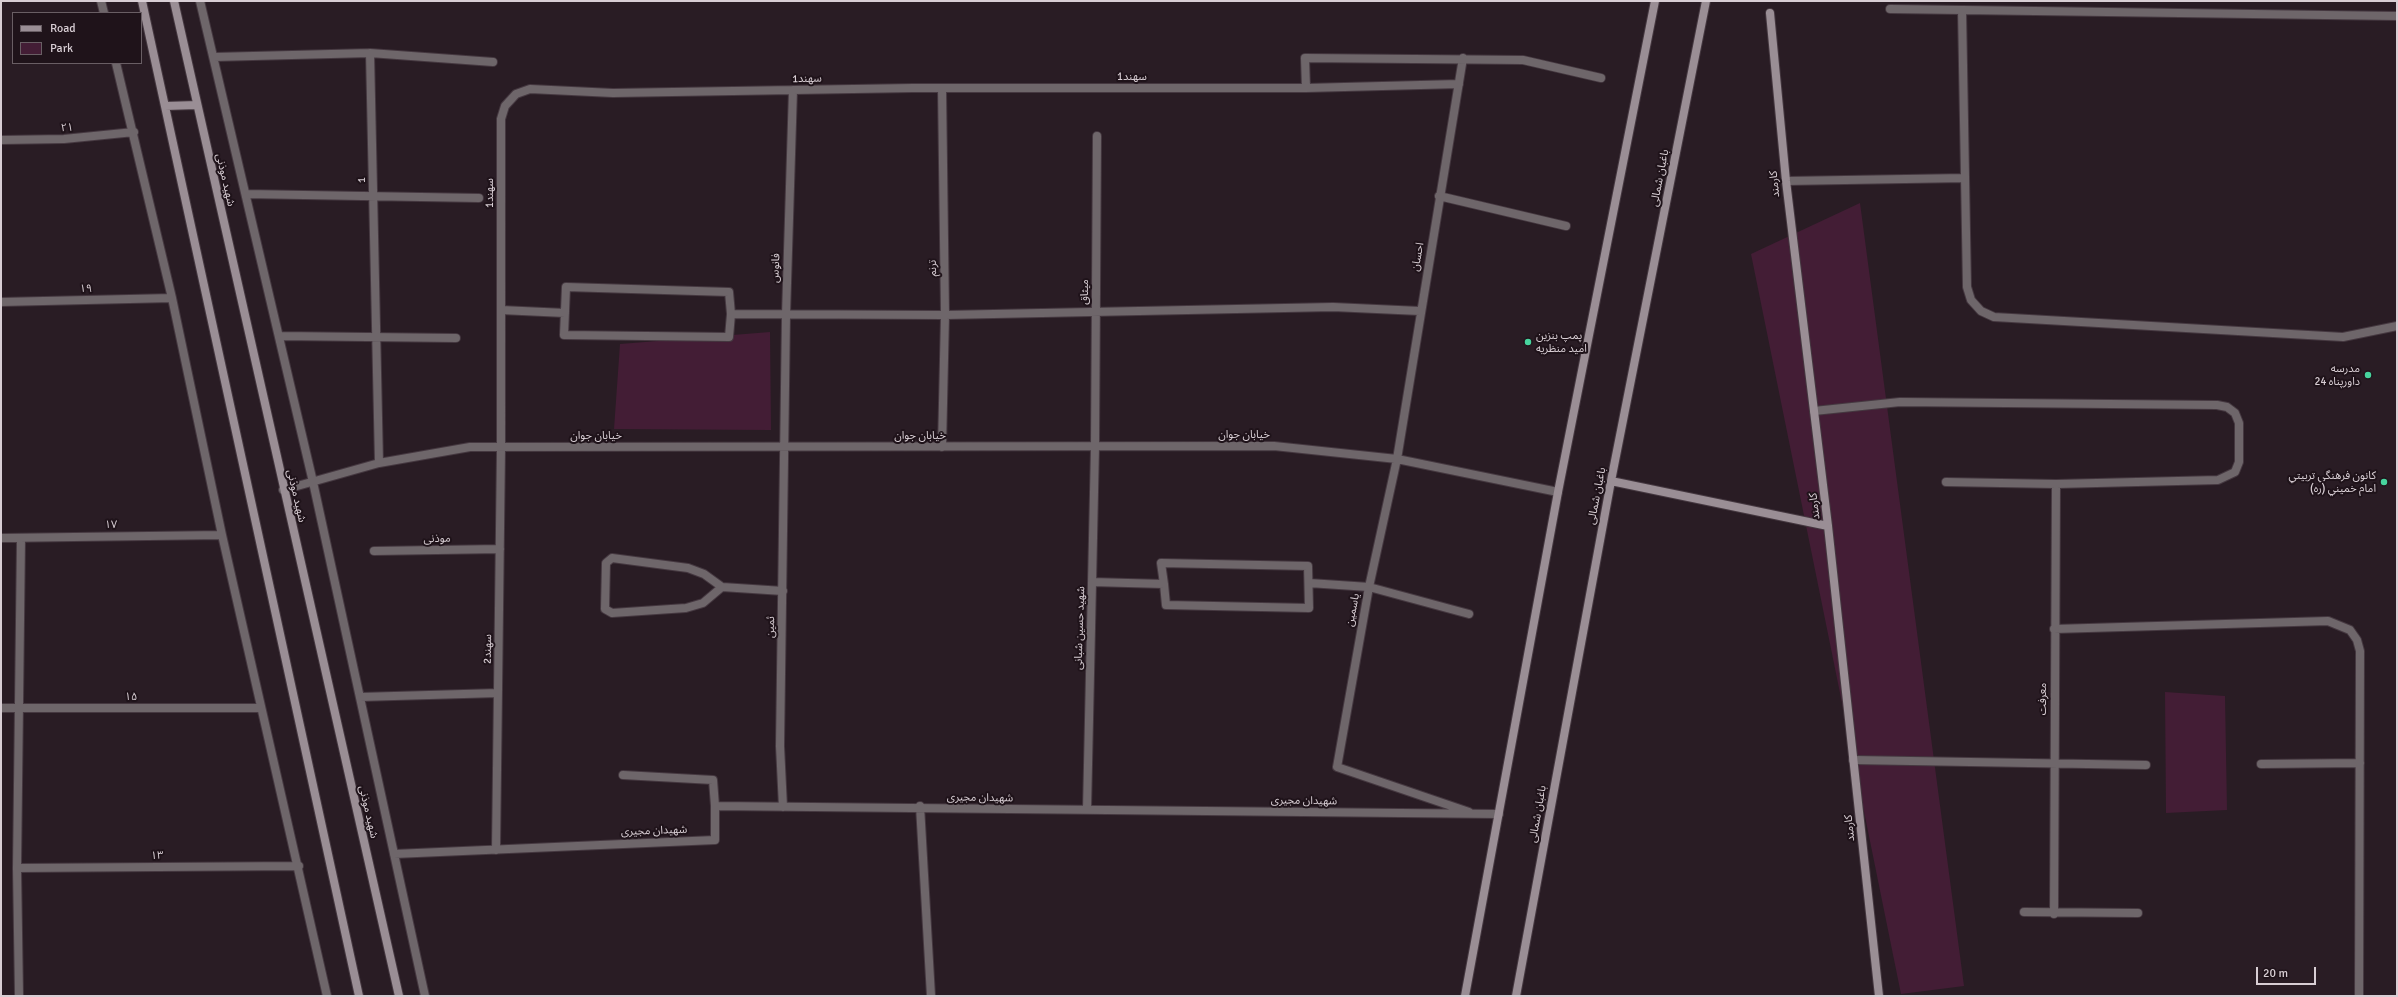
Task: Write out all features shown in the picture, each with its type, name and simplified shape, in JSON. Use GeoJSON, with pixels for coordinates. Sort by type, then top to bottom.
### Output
{"type":"FeatureCollection","features":[{"type":"Feature","properties":{"kind":"main road"},"geometry":{"type":"LineString","coordinates":[[142,1],[359,996]]}},
{"type":"Feature","properties":{"kind":"main road","name":"شهید موذنی"},"geometry":{"type":"LineString","coordinates":[[174,1],[283,490],[399,996]]}},
{"type":"Feature","properties":{"kind":"main road"},"geometry":{"type":"LineString","coordinates":[[1465,996],[1558,492],[1655,1]]}},
{"type":"Feature","properties":{"kind":"main road","name":"باغبان شمالی"},"geometry":{"type":"LineString","coordinates":[[1516,996],[1611,481],[1706,1]]}},
{"type":"Feature","properties":{"kind":"main road","name":"کارمند"},"geometry":{"type":"LineString","coordinates":[[1770,13],[1786,181],[1828,526],[1879,996]]}},
{"type":"Feature","properties":{"kind":"main road"},"geometry":{"type":"LineString","coordinates":[[165,106],[197,105]]}},
{"type":"Feature","properties":{"kind":"main road"},"geometry":{"type":"LineString","coordinates":[[1611,481],[1828,526]]}},
{"type":"Feature","properties":{"kind":"street"},"geometry":{"type":"LineString","coordinates":[[101,1],[104,12]]}},
{"type":"Feature","properties":{"kind":"street"},"geometry":{"type":"LineString","coordinates":[[200,1],[313,482],[425,996]]}},
{"type":"Feature","properties":{"kind":"street"},"geometry":{"type":"LineString","coordinates":[[1890,9],[2397,16]]}},
{"type":"Feature","properties":{"kind":"street"},"geometry":{"type":"LineString","coordinates":[[1962,10],[1967,287],[1971,300],[1981,311],[1994,317],[2343,337],[2397,326]]}},
{"type":"Feature","properties":{"kind":"street"},"geometry":{"type":"LineString","coordinates":[[214,57],[370,53],[493,62]]}},
{"type":"Feature","properties":{"kind":"street","name":"1"},"geometry":{"type":"LineString","coordinates":[[370,53],[379,463]]}},
{"type":"Feature","properties":{"kind":"street"},"geometry":{"type":"LineString","coordinates":[[1306,88],[1305,58],[1463,58],[1523,60],[1601,78]]}},
{"type":"Feature","properties":{"kind":"street","name":"احسان"},"geometry":{"type":"LineString","coordinates":[[1397,459],[1420,310],[1463,58]]}},
{"type":"Feature","properties":{"kind":"street"},"geometry":{"type":"LineString","coordinates":[[116,64],[134,132],[172,298],[222,535],[261,708],[299,866],[326,996]]}},
{"type":"Feature","properties":{"kind":"street","name":"1سهند"},"geometry":{"type":"LineString","coordinates":[[501,448],[501,119],[504,106],[516,94],[530,89],[613,93],[942,88],[1306,88],[1458,84]]}},
{"type":"Feature","properties":{"kind":"street","name":"ترنم"},"geometry":{"type":"LineString","coordinates":[[942,88],[944,315],[942,447]]}},
{"type":"Feature","properties":{"kind":"street","name":"فانوس"},"geometry":{"type":"LineString","coordinates":[[785,447],[786,315],[793,90]]}},
{"type":"Feature","properties":{"kind":"street","name":"۲۱"},"geometry":{"type":"LineString","coordinates":[[1,140],[64,140],[134,132]]}},
{"type":"Feature","properties":{"kind":"street","name":"میثاق"},"geometry":{"type":"LineString","coordinates":[[1095,447],[1097,136]]}},
{"type":"Feature","properties":{"kind":"street"},"geometry":{"type":"LineString","coordinates":[[1786,181],[1964,178]]}},
{"type":"Feature","properties":{"kind":"street"},"geometry":{"type":"LineString","coordinates":[[246,194],[478,198]]}},
{"type":"Feature","properties":{"kind":"street"},"geometry":{"type":"LineString","coordinates":[[1439,196],[1566,226]]}},
{"type":"Feature","properties":{"kind":"street"},"geometry":{"type":"LineString","coordinates":[[566,287],[729,292],[731,314],[729,336],[564,335],[566,287]]}},
{"type":"Feature","properties":{"kind":"street","name":"۱۹"},"geometry":{"type":"LineString","coordinates":[[1,302],[172,298]]}},
{"type":"Feature","properties":{"kind":"street"},"geometry":{"type":"LineString","coordinates":[[731,314],[944,315],[1334,307],[1420,310]]}},
{"type":"Feature","properties":{"kind":"street"},"geometry":{"type":"LineString","coordinates":[[501,310],[565,313]]}},
{"type":"Feature","properties":{"kind":"street"},"geometry":{"type":"LineString","coordinates":[[279,336],[456,338]]}},
{"type":"Feature","properties":{"kind":"street"},"geometry":{"type":"LineString","coordinates":[[1814,411],[1900,402],[2217,405],[2227,407],[2235,413],[2239,423],[2240,462],[2235,472],[2226,478],[2218,480],[2056,484],[1946,482]]}},
{"type":"Feature","properties":{"kind":"street","name":"خیابان جوان"},"geometry":{"type":"LineString","coordinates":[[283,490],[379,463],[470,447],[1274,446],[1397,459],[1558,492]]}},
{"type":"Feature","properties":{"kind":"street","name":"ثمین"},"geometry":{"type":"LineString","coordinates":[[783,807],[780,746],[785,447]]}},
{"type":"Feature","properties":{"kind":"street","name":"شهید حسین شبانی"},"geometry":{"type":"LineString","coordinates":[[1087,810],[1095,447]]}},
{"type":"Feature","properties":{"kind":"street","name":"2سهند"},"geometry":{"type":"LineString","coordinates":[[496,850],[501,448]]}},
{"type":"Feature","properties":{"kind":"street","name":"یاسمین"},"geometry":{"type":"LineString","coordinates":[[1397,459],[1369,587],[1337,767],[1476,814]]}},
{"type":"Feature","properties":{"kind":"street","name":"معرفت"},"geometry":{"type":"LineString","coordinates":[[2054,914],[2054,629],[2056,484]]}},
{"type":"Feature","properties":{"kind":"street","name":"۱۷"},"geometry":{"type":"LineString","coordinates":[[1,538],[222,535]]}},
{"type":"Feature","properties":{"kind":"street"},"geometry":{"type":"LineString","coordinates":[[19,996],[16,868],[21,538]]}},
{"type":"Feature","properties":{"kind":"street","name":"موذنی"},"geometry":{"type":"LineString","coordinates":[[374,551],[500,549]]}},
{"type":"Feature","properties":{"kind":"street"},"geometry":{"type":"LineString","coordinates":[[722,588],[702,603],[686,608],[612,613],[605,609],[606,563],[612,558],[688,568],[704,574],[722,588],[783,590]]}},
{"type":"Feature","properties":{"kind":"street"},"geometry":{"type":"LineString","coordinates":[[1161,563],[1308,566],[1309,608],[1166,605],[1164,584],[1161,563]]}},
{"type":"Feature","properties":{"kind":"street"},"geometry":{"type":"LineString","coordinates":[[1092,582],[1164,584]]}},
{"type":"Feature","properties":{"kind":"street"},"geometry":{"type":"LineString","coordinates":[[1309,583],[1369,587],[1469,614]]}},
{"type":"Feature","properties":{"kind":"street"},"geometry":{"type":"LineString","coordinates":[[2054,629],[2328,621],[2339,624],[2350,630],[2357,640],[2360,651],[2359,996]]}},
{"type":"Feature","properties":{"kind":"street"},"geometry":{"type":"LineString","coordinates":[[360,697],[498,693]]}},
{"type":"Feature","properties":{"kind":"street","name":"۱۵"},"geometry":{"type":"LineString","coordinates":[[1,708],[261,708]]}},
{"type":"Feature","properties":{"kind":"street"},"geometry":{"type":"LineString","coordinates":[[1853,760],[2054,762],[2146,765]]}},
{"type":"Feature","properties":{"kind":"street"},"geometry":{"type":"LineString","coordinates":[[2261,764],[2360,763]]}},
{"type":"Feature","properties":{"kind":"street"},"geometry":{"type":"LineString","coordinates":[[623,775],[713,780],[715,806]]}},
{"type":"Feature","properties":{"kind":"street","name":"شهیدان مجیری"},"geometry":{"type":"LineString","coordinates":[[496,850],[715,840],[715,806],[1499,814]]}},
{"type":"Feature","properties":{"kind":"street"},"geometry":{"type":"LineString","coordinates":[[920,807],[931,996]]}},
{"type":"Feature","properties":{"kind":"street"},"geometry":{"type":"LineString","coordinates":[[394,854],[496,850]]}},
{"type":"Feature","properties":{"kind":"street","name":"۱۳"},"geometry":{"type":"LineString","coordinates":[[16,868],[299,866]]}},
{"type":"Feature","properties":{"kind":"street"},"geometry":{"type":"LineString","coordinates":[[2024,912],[2054,914],[2138,913]]}},
{"type":"Feature","properties":{"kind":"green space"},"geometry":{"type":"Polygon","coordinates":[[[1860,203],[1964,986],[1901,994],[1751,254],[1860,203]]]}},
{"type":"Feature","properties":{"kind":"green space"},"geometry":{"type":"Polygon","coordinates":[[[770,332],[771,430],[614,429],[620,344],[770,332]]]}},
{"type":"Feature","properties":{"kind":"green space"},"geometry":{"type":"Polygon","coordinates":[[[2165,692],[2225,696],[2227,810],[2166,813],[2165,692]]]}},
{"type":"Feature","properties":{"kind":"place","name":"پمپ بنزین امید منظریه"},"geometry":{"type":"Point","coordinates":[1528,342]}},
{"type":"Feature","properties":{"kind":"place","name":"مدرسه داورپناه 24"},"geometry":{"type":"Point","coordinates":[2368,375]}},
{"type":"Feature","properties":{"kind":"place","name":"كانون فرهنگي تربيتي امام خميني (ره)"},"geometry":{"type":"Point","coordinates":[2384,482]}}]}
